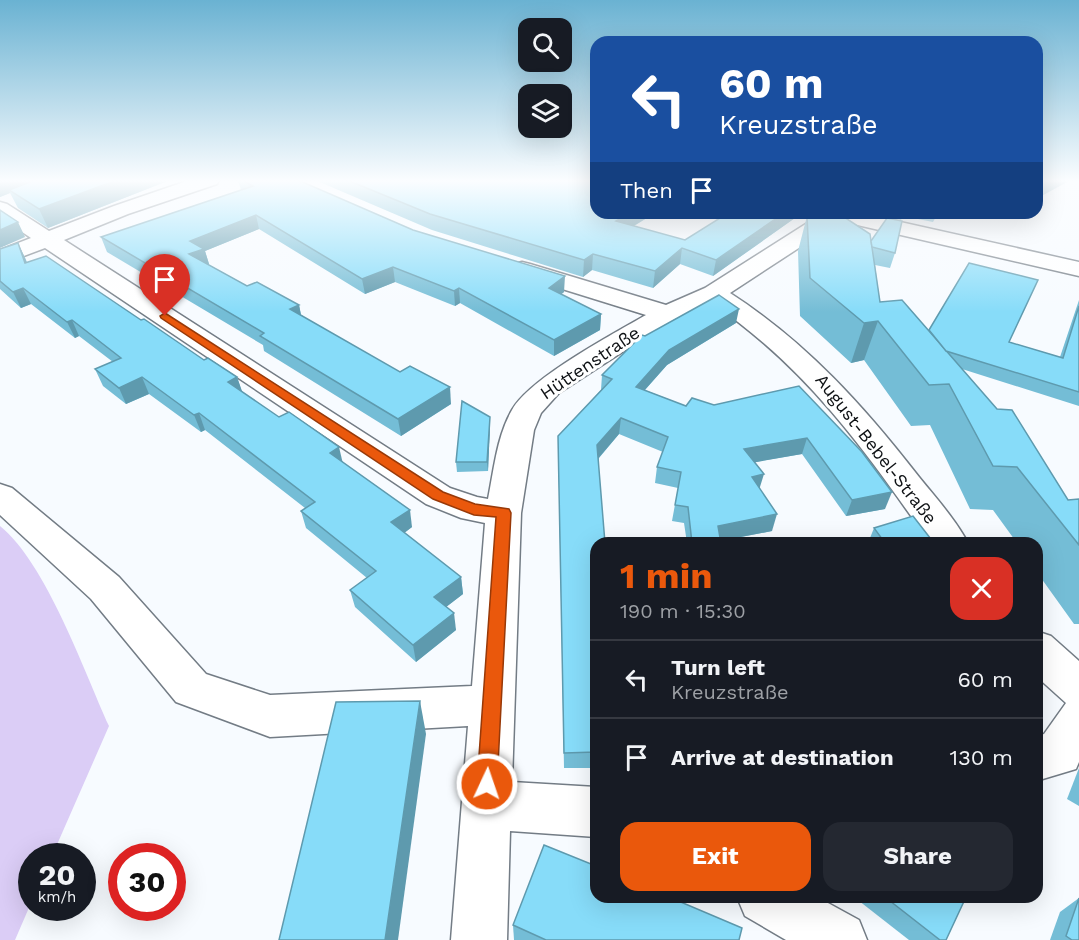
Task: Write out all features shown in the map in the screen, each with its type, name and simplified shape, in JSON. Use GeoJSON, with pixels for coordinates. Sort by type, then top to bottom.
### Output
{"type":"FeatureCollection","features":[{"type":"Feature","properties":{"kind":"street"},"geometry":{"type":"LineString","coordinates":[[25,224],[438,496],[474,509],[503,513]]}},
{"type":"Feature","properties":{"kind":"street"},"geometry":{"type":"LineString","coordinates":[[0,258],[86,224]]}},
{"type":"Feature","properties":{"kind":"street","name":"Hüttenstraße"},"geometry":{"type":"LineString","coordinates":[[479,940],[503,513],[518,430],[527,410],[549,387],[666,314],[714,292],[819,224]]}},
{"type":"Feature","properties":{"kind":"street"},"geometry":{"type":"LineString","coordinates":[[884,224],[1079,268]]}},
{"type":"Feature","properties":{"kind":"street"},"geometry":{"type":"LineString","coordinates":[[504,263],[648,306],[666,314]]}},
{"type":"Feature","properties":{"kind":"street","name":"August-Bebel-Straße"},"geometry":{"type":"LineString","coordinates":[[714,292],[774,334],[812,368],[845,403],[946,537]]}},
{"type":"Feature","properties":{"kind":"street"},"geometry":{"type":"LineString","coordinates":[[0,496],[105,588],[191,688],[270,716],[492,705]]}},
{"type":"Feature","properties":{"kind":"street"},"geometry":{"type":"LineString","coordinates":[[1043,655],[1079,689]]}},
{"type":"Feature","properties":{"kind":"street"},"geometry":{"type":"LineString","coordinates":[[1043,757],[1059,753],[1079,719]]}},
{"type":"Feature","properties":{"kind":"street"},"geometry":{"type":"LineString","coordinates":[[486,804],[590,812]]}},
{"type":"Feature","properties":{"kind":"street"},"geometry":{"type":"LineString","coordinates":[[774,903],[839,940]]}},
{"type":"Feature","properties":{"kind":"shaded area"},"geometry":{"type":"Polygon","coordinates":[[[0,526],[17,543],[48,591],[76,648],[109,726],[58,843],[18,843],[18,921],[23,921],[15,940],[0,940],[0,526]]]}},
{"type":"Feature","properties":{"kind":"building"},"geometry":{"type":"Polygon","coordinates":[[[0,224],[14,224],[0,230],[0,224]]]}},
{"type":"Feature","properties":{"kind":"building"},"geometry":{"type":"Polygon","coordinates":[[[140,224],[233,224],[190,241],[204,249],[189,254],[247,286],[257,282],[299,305],[290,309],[400,372],[410,366],[450,387],[398,419],[260,336],[264,333],[101,237],[140,224]]]}},
{"type":"Feature","properties":{"kind":"building"},"geometry":{"type":"Polygon","coordinates":[[[271,224],[399,224],[565,276],[549,288],[601,314],[554,340],[459,288],[454,291],[393,267],[362,279],[271,224]]]}},
{"type":"Feature","properties":{"kind":"building"},"geometry":{"type":"Polygon","coordinates":[[[463,224],[626,224],[685,240],[711,224],[768,224],[716,260],[682,248],[655,271],[593,254],[584,260],[463,224]]]}},
{"type":"Feature","properties":{"kind":"building"},"geometry":{"type":"Polygon","coordinates":[[[807,224],[855,224],[870,234],[880,302],[902,300],[997,409],[1012,410],[1068,500],[1079,499],[1079,545],[1017,467],[993,466],[949,384],[929,385],[878,321],[864,323],[810,278],[807,224]]]}},
{"type":"Feature","properties":{"kind":"building"},"geometry":{"type":"Polygon","coordinates":[[[883,224],[901,224],[895,253],[872,247],[871,241],[883,224]]]}},
{"type":"Feature","properties":{"kind":"building"},"geometry":{"type":"Polygon","coordinates":[[[18,243],[25,263],[46,256],[204,360],[208,358],[237,377],[228,382],[279,417],[289,412],[339,447],[330,453],[410,510],[391,522],[461,577],[434,597],[454,613],[413,645],[350,590],[376,571],[301,511],[315,502],[199,413],[194,415],[142,377],[119,388],[95,369],[121,358],[72,320],[67,322],[23,288],[13,292],[0,281],[0,249],[18,243]]]}},
{"type":"Feature","properties":{"kind":"building"},"geometry":{"type":"Polygon","coordinates":[[[969,263],[1038,280],[1009,342],[1063,358],[1079,306],[1079,392],[946,351],[929,330],[969,263]]]}},
{"type":"Feature","properties":{"kind":"building"},"geometry":{"type":"Polygon","coordinates":[[[719,295],[739,309],[669,350],[636,387],[686,406],[692,398],[714,405],[799,386],[862,452],[892,492],[852,500],[807,438],[744,449],[764,474],[752,477],[777,514],[718,526],[720,537],[691,537],[688,507],[675,505],[681,472],[657,467],[668,437],[621,418],[597,445],[605,537],[590,537],[590,752],[564,753],[558,436],[612,379],[602,375],[642,335],[645,336],[719,295]]]}},
{"type":"Feature","properties":{"kind":"building"},"geometry":{"type":"Polygon","coordinates":[[[462,401],[490,417],[487,462],[456,462],[462,401]]]}},
{"type":"Feature","properties":{"kind":"building"},"geometry":{"type":"Polygon","coordinates":[[[913,516],[929,537],[881,537],[874,528],[913,516]]]}},
{"type":"Feature","properties":{"kind":"building"},"geometry":{"type":"Polygon","coordinates":[[[420,701],[385,940],[279,940],[336,702],[420,701]]]}},
{"type":"Feature","properties":{"kind":"building"},"geometry":{"type":"Polygon","coordinates":[[[544,845],[590,864],[590,903],[683,903],[742,928],[739,940],[546,940],[513,925],[544,845]]]}},
{"type":"Feature","properties":{"kind":"building"},"geometry":{"type":"Polygon","coordinates":[[[1079,898],[1079,940],[1072,940],[1066,936],[1079,898]]]}},
{"type":"Feature","properties":{"kind":"building"},"geometry":{"type":"Polygon","coordinates":[[[893,903],[963,903],[946,940],[940,940],[893,903]]]}},
{"type":"Feature","properties":{"kind":"route"},"geometry":{"type":"LineString","coordinates":[[165,316],[438,496],[474,509],[503,513],[487,784]]}}]}
